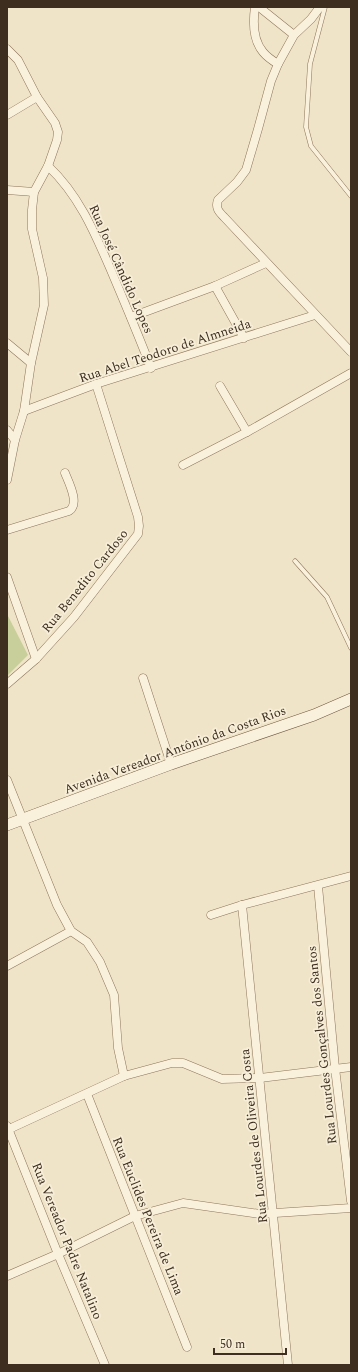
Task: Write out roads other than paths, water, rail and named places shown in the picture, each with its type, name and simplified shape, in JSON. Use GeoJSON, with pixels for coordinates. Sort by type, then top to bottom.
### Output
{"type":"FeatureCollection","features":[{"type":"Feature","properties":{"kind":"main road","name":"Avenida Vereador Antônio da Costa Rios"},"geometry":{"type":"LineString","coordinates":[[7,825],[171,764],[314,715],[351,699]]}},
{"type":"Feature","properties":{"kind":"street"},"geometry":{"type":"LineString","coordinates":[[255,7],[254,17],[256,40],[263,52],[278,64]]}},
{"type":"Feature","properties":{"kind":"street"},"geometry":{"type":"LineString","coordinates":[[259,7],[294,36]]}},
{"type":"Feature","properties":{"kind":"street"},"geometry":{"type":"LineString","coordinates":[[320,7],[311,19],[294,36],[278,64],[271,81],[246,170],[216,204],[217,209],[224,217],[351,352]]}},
{"type":"Feature","properties":{"kind":"street"},"geometry":{"type":"LineString","coordinates":[[7,49],[18,60],[37,97],[55,123],[58,132],[57,140],[48,166],[34,192],[32,229],[43,278],[44,305],[31,362],[24,411],[15,440],[7,480]]}},
{"type":"Feature","properties":{"kind":"street"},"geometry":{"type":"LineString","coordinates":[[7,114],[37,97]]}},
{"type":"Feature","properties":{"kind":"street","name":"Rua José Cândido Lopes"},"geometry":{"type":"LineString","coordinates":[[48,166],[76,199],[90,222],[131,316],[150,368]]}},
{"type":"Feature","properties":{"kind":"street"},"geometry":{"type":"LineString","coordinates":[[7,190],[34,192]]}},
{"type":"Feature","properties":{"kind":"street"},"geometry":{"type":"LineString","coordinates":[[131,316],[215,286],[266,263]]}},
{"type":"Feature","properties":{"kind":"street"},"geometry":{"type":"LineString","coordinates":[[215,286],[244,338]]}},
{"type":"Feature","properties":{"kind":"street","name":"Rua Abel Teodoro de Almneida"},"geometry":{"type":"LineString","coordinates":[[24,411],[96,384],[315,315]]}},
{"type":"Feature","properties":{"kind":"street"},"geometry":{"type":"LineString","coordinates":[[7,343],[31,362]]}},
{"type":"Feature","properties":{"kind":"street"},"geometry":{"type":"LineString","coordinates":[[183,465],[247,432],[351,373]]}},
{"type":"Feature","properties":{"kind":"street","name":"Rua Benedito Cardoso"},"geometry":{"type":"LineString","coordinates":[[7,684],[36,659],[74,616],[138,534],[140,526],[138,517],[96,384]]}},
{"type":"Feature","properties":{"kind":"street"},"geometry":{"type":"LineString","coordinates":[[220,386],[247,432]]}},
{"type":"Feature","properties":{"kind":"street"},"geometry":{"type":"LineString","coordinates":[[7,430],[15,440]]}},
{"type":"Feature","properties":{"kind":"street"},"geometry":{"type":"LineString","coordinates":[[7,530],[69,511],[73,508],[73,494],[65,473]]}},
{"type":"Feature","properties":{"kind":"street"},"geometry":{"type":"LineString","coordinates":[[7,577],[36,659]]}},
{"type":"Feature","properties":{"kind":"street"},"geometry":{"type":"LineString","coordinates":[[143,678],[171,764]]}},
{"type":"Feature","properties":{"kind":"street"},"geometry":{"type":"LineString","coordinates":[[7,780],[57,905],[71,931],[87,942],[100,962],[114,995],[118,1048],[124,1076]]}},
{"type":"Feature","properties":{"kind":"street"},"geometry":{"type":"LineString","coordinates":[[211,915],[242,905],[351,876]]}},
{"type":"Feature","properties":{"kind":"street","name":"Rua Lourdes Gonçalves dos Santos"},"geometry":{"type":"LineString","coordinates":[[318,886],[335,1068],[351,1201]]}},
{"type":"Feature","properties":{"kind":"street","name":"Rua Lourdes de Oliveira Costa"},"geometry":{"type":"LineString","coordinates":[[242,905],[288,1365]]}},
{"type":"Feature","properties":{"kind":"street"},"geometry":{"type":"LineString","coordinates":[[7,966],[71,931]]}},
{"type":"Feature","properties":{"kind":"street"},"geometry":{"type":"LineString","coordinates":[[8,1129],[124,1076],[166,1065],[183,1063],[222,1079],[260,1078],[351,1067]]}},
{"type":"Feature","properties":{"kind":"street","name":"Rua Euclides Pereira de Lima"},"geometry":{"type":"LineString","coordinates":[[87,1094],[187,1347]]}},
{"type":"Feature","properties":{"kind":"street","name":"Rua Vereador Padre Natalino"},"geometry":{"type":"LineString","coordinates":[[8,1129],[58,1254],[105,1365]]}},
{"type":"Feature","properties":{"kind":"street"},"geometry":{"type":"LineString","coordinates":[[7,1276],[58,1254],[135,1216],[183,1203],[260,1214],[351,1208]]}},
{"type":"Feature","properties":{"kind":"lane"},"geometry":{"type":"LineString","coordinates":[[325,7],[310,64],[306,127],[311,146],[351,196]]}},
{"type":"Feature","properties":{"kind":"lane"},"geometry":{"type":"LineString","coordinates":[[295,561],[327,597],[351,648]]}}]}
